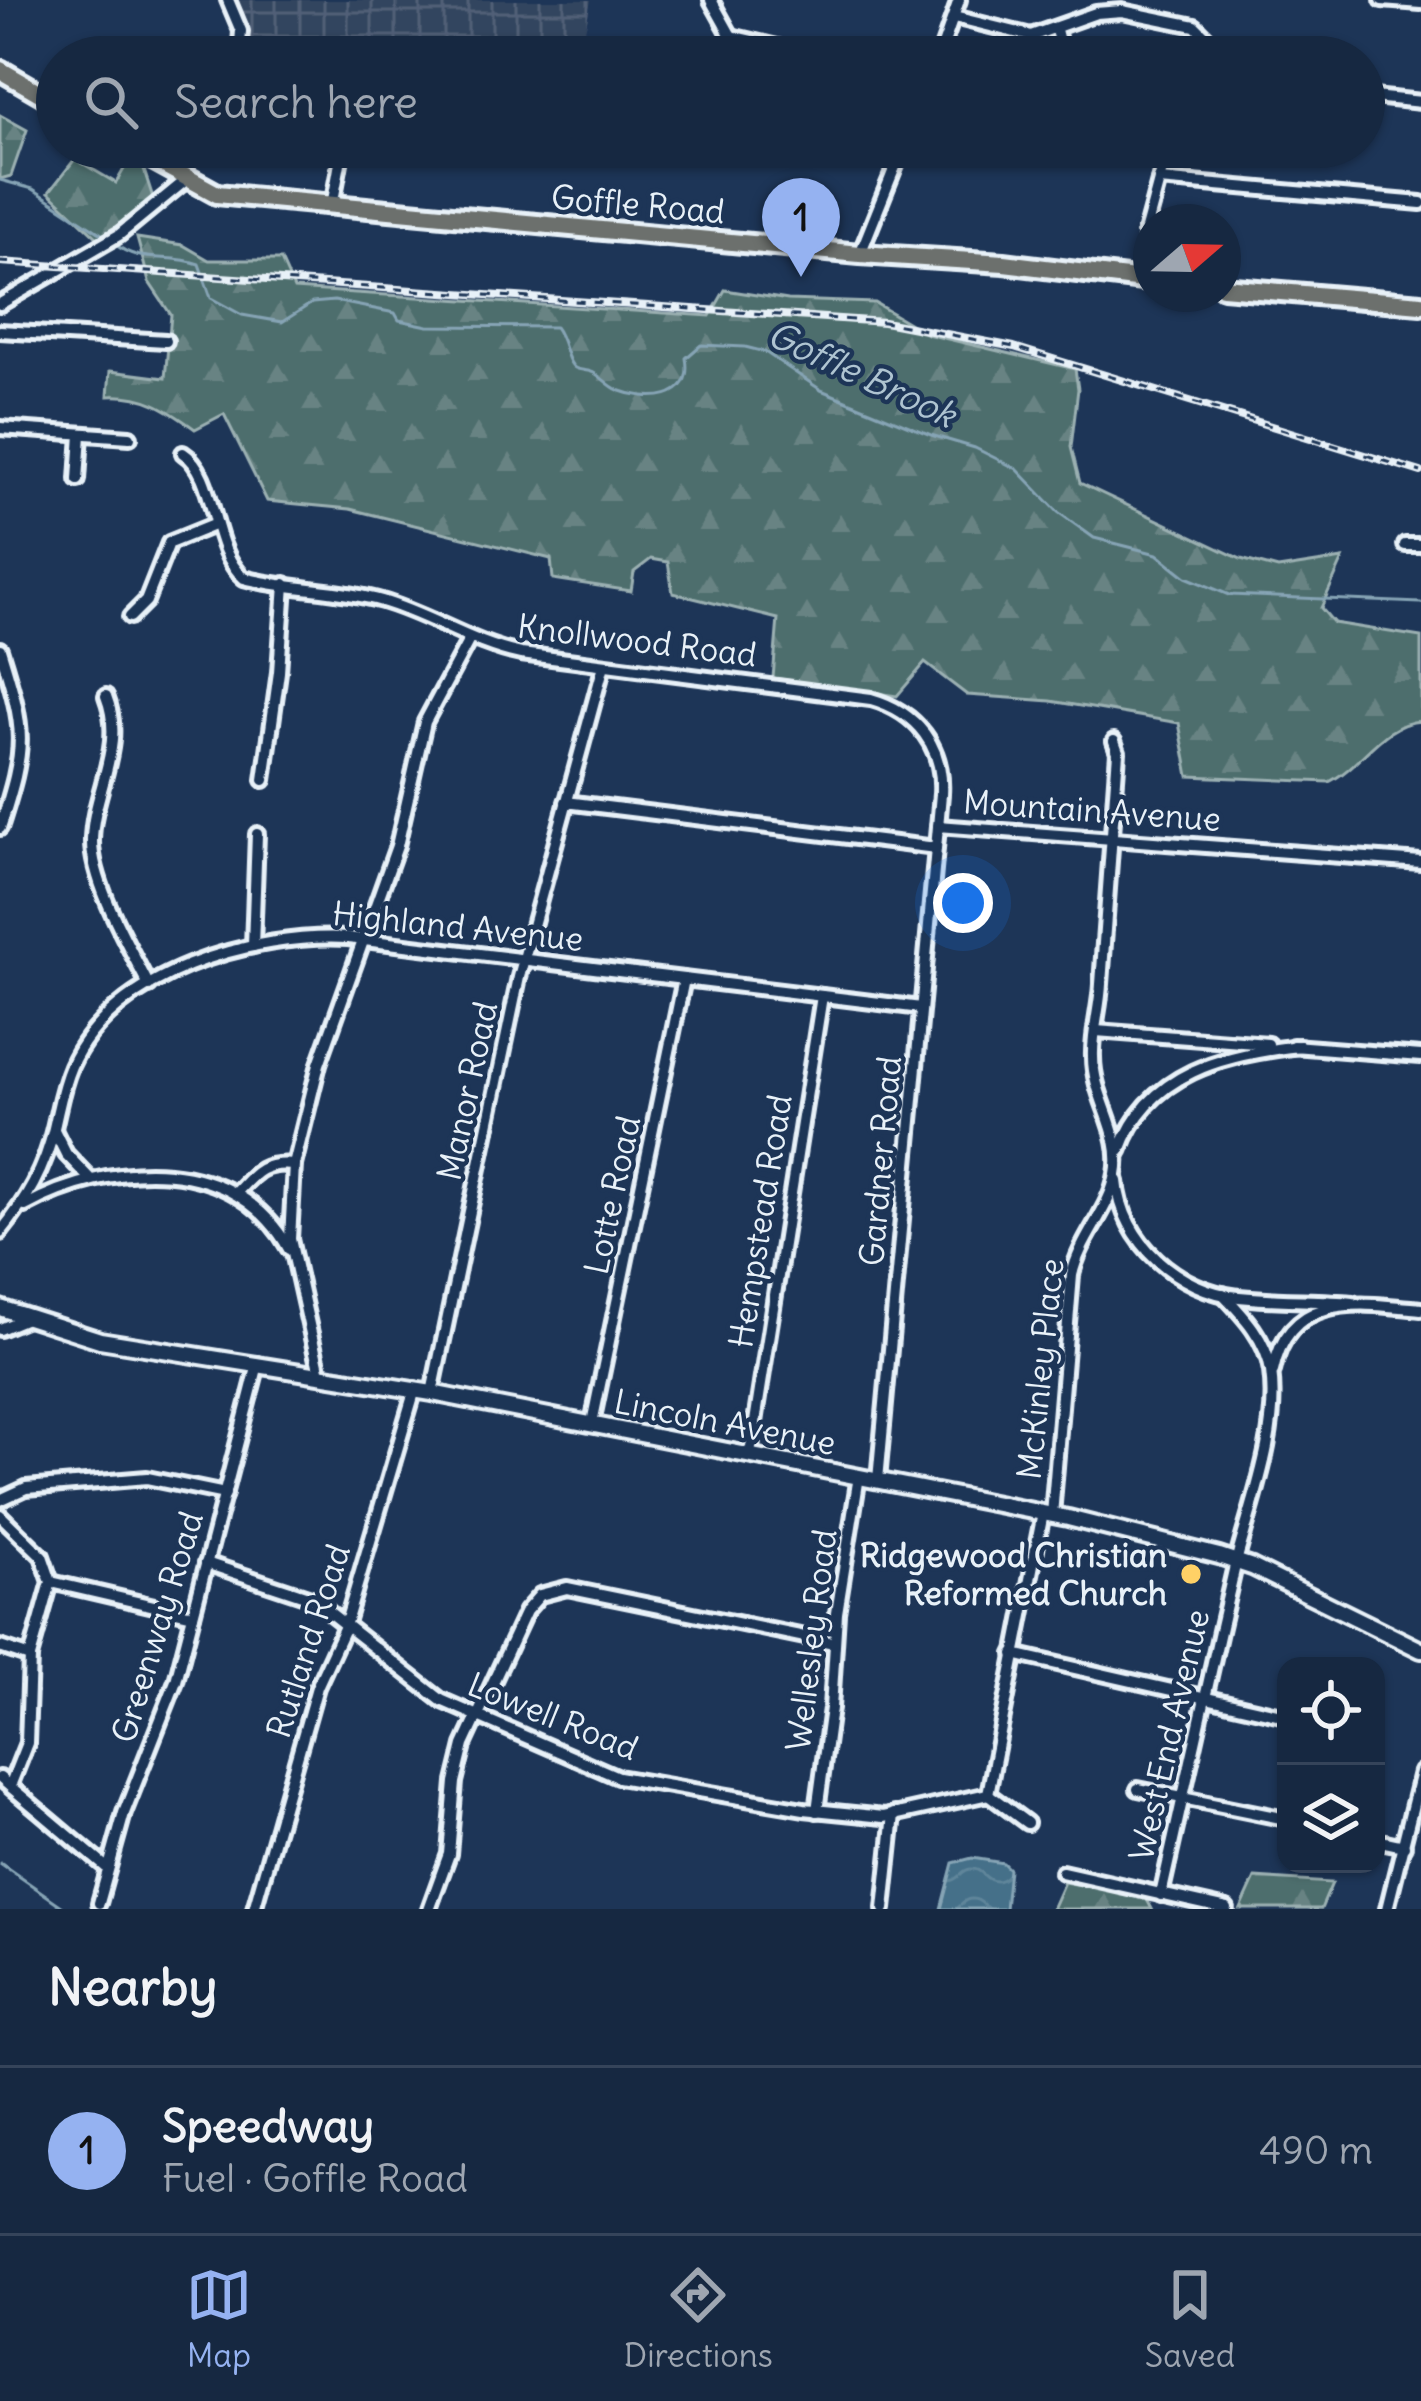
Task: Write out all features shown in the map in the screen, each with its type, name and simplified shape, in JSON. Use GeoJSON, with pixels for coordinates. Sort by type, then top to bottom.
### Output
{"type":"FeatureCollection","features":[{"type":"Feature","properties":{"kind":"main road"},"geometry":{"type":"LineString","coordinates":[[0,70],[36,91]]}},
{"type":"Feature","properties":{"kind":"main road","name":"Goffle Road"},"geometry":{"type":"LineString","coordinates":[[166,168],[217,194],[860,254],[1004,263],[1133,279]]}},
{"type":"Feature","properties":{"kind":"main road"},"geometry":{"type":"LineString","coordinates":[[1241,289],[1421,304]]}},
{"type":"Feature","properties":{"kind":"main road","name":"Lincoln Avenue"},"geometry":{"type":"LineString","coordinates":[[0,1308],[100,1340],[415,1389],[1047,1514],[1236,1562],[1421,1650]]}},
{"type":"Feature","properties":{"kind":"street"},"geometry":{"type":"LineString","coordinates":[[228,0],[241,36]]}},
{"type":"Feature","properties":{"kind":"street"},"geometry":{"type":"LineString","coordinates":[[711,0],[730,36]]}},
{"type":"Feature","properties":{"kind":"street"},"geometry":{"type":"LineString","coordinates":[[947,36],[959,0]]}},
{"type":"Feature","properties":{"kind":"street"},"geometry":{"type":"LineString","coordinates":[[1382,0],[1421,4]]}},
{"type":"Feature","properties":{"kind":"street"},"geometry":{"type":"LineString","coordinates":[[954,17],[1018,34],[1042,34],[1096,13],[1122,11],[1195,26],[1205,36]]}},
{"type":"Feature","properties":{"kind":"street"},"geometry":{"type":"LineString","coordinates":[[1056,30],[1058,36]]}},
{"type":"Feature","properties":{"kind":"street"},"geometry":{"type":"LineString","coordinates":[[1385,98],[1421,102]]}},
{"type":"Feature","properties":{"kind":"street"},"geometry":{"type":"LineString","coordinates":[[332,206],[339,168]]}},
{"type":"Feature","properties":{"kind":"street"},"geometry":{"type":"LineString","coordinates":[[860,254],[895,168]]}},
{"type":"Feature","properties":{"kind":"street"},"geometry":{"type":"LineString","coordinates":[[1153,204],[1162,168]]}},
{"type":"Feature","properties":{"kind":"street"},"geometry":{"type":"LineString","coordinates":[[0,304],[135,224],[186,180]]}},
{"type":"Feature","properties":{"kind":"street"},"geometry":{"type":"LineString","coordinates":[[1159,180],[1421,203]]}},
{"type":"Feature","properties":{"kind":"street"},"geometry":{"type":"LineString","coordinates":[[0,331],[166,340]]}},
{"type":"Feature","properties":{"kind":"street"},"geometry":{"type":"LineString","coordinates":[[0,428],[130,437]]}},
{"type":"Feature","properties":{"kind":"street"},"geometry":{"type":"LineString","coordinates":[[78,480],[80,434]]}},
{"type":"Feature","properties":{"kind":"street","name":"Knollwood Road"},"geometry":{"type":"LineString","coordinates":[[183,453],[197,468],[228,558],[240,575],[387,603],[521,654],[853,696],[892,706],[921,728],[935,749],[942,780],[938,826]]}},
{"type":"Feature","properties":{"kind":"street"},"geometry":{"type":"LineString","coordinates":[[130,617],[146,601],[169,543],[216,524]]}},
{"type":"Feature","properties":{"kind":"street"},"geometry":{"type":"LineString","coordinates":[[1406,544],[1421,545]]}},
{"type":"Feature","properties":{"kind":"street"},"geometry":{"type":"LineString","coordinates":[[264,780],[285,584]]}},
{"type":"Feature","properties":{"kind":"street"},"geometry":{"type":"LineString","coordinates":[[320,1374],[289,1217],[294,1165],[313,1083],[397,846],[425,722],[470,638]]}},
{"type":"Feature","properties":{"kind":"street"},"geometry":{"type":"LineString","coordinates":[[0,649],[22,736],[19,769],[0,828]]}},
{"type":"Feature","properties":{"kind":"street","name":"Manor Road"},"geometry":{"type":"LineString","coordinates":[[432,1393],[523,959],[604,664]]}},
{"type":"Feature","properties":{"kind":"street"},"geometry":{"type":"LineString","coordinates":[[106,696],[114,721],[112,744],[92,848],[107,896],[149,986]]}},
{"type":"Feature","properties":{"kind":"street"},"geometry":{"type":"LineString","coordinates":[[1114,741],[1118,752],[1112,838],[1092,1054],[1096,1087],[1115,1135],[1122,1210],[1147,1249],[1179,1276],[1222,1294],[1353,1303]]}},
{"type":"Feature","properties":{"kind":"street","name":"Mountain Avenue"},"geometry":{"type":"LineString","coordinates":[[566,802],[936,848],[938,826],[1421,862]]}},
{"type":"Feature","properties":{"kind":"street"},"geometry":{"type":"LineString","coordinates":[[253,946],[256,834]]}},
{"type":"Feature","properties":{"kind":"street","name":"Gardner Road"},"geometry":{"type":"LineString","coordinates":[[878,1480],[936,848]]}},
{"type":"Feature","properties":{"kind":"street","name":"Highland Avenue"},"geometry":{"type":"LineString","coordinates":[[0,1234],[40,1173],[64,1082],[86,1041],[120,1005],[149,986],[190,966],[253,946],[310,938],[363,940],[921,1008]]}},
{"type":"Feature","properties":{"kind":"street","name":"Lotte Road"},"geometry":{"type":"LineString","coordinates":[[592,1423],[684,979]]}},
{"type":"Feature","properties":{"kind":"street","name":"Hempstead Road"},"geometry":{"type":"LineString","coordinates":[[750,1454],[823,996]]}},
{"type":"Feature","properties":{"kind":"street"},"geometry":{"type":"LineString","coordinates":[[1096,1031],[1421,1056]]}},
{"type":"Feature","properties":{"kind":"street","name":"McKinley Place"},"geometry":{"type":"LineString","coordinates":[[988,1794],[1047,1514],[1072,1275],[1083,1239],[1113,1188],[1127,1133],[1164,1087],[1197,1068],[1232,1055],[1300,1046]]}},
{"type":"Feature","properties":{"kind":"street"},"geometry":{"type":"LineString","coordinates":[[54,1130],[66,1154],[89,1178]]}},
{"type":"Feature","properties":{"kind":"street"},"geometry":{"type":"LineString","coordinates":[[237,1192],[259,1168],[273,1163],[294,1165]]}},
{"type":"Feature","properties":{"kind":"street"},"geometry":{"type":"LineString","coordinates":[[21,1208],[89,1178],[169,1175],[208,1182],[237,1192],[269,1218],[296,1263]]}},
{"type":"Feature","properties":{"kind":"street"},"geometry":{"type":"LineString","coordinates":[[1222,1294],[1264,1347],[1272,1377]]}},
{"type":"Feature","properties":{"kind":"street","name":"West End Avenue"},"geometry":{"type":"LineString","coordinates":[[1161,1894],[1261,1466],[1280,1348],[1295,1327],[1328,1307],[1353,1303],[1421,1309]]}},
{"type":"Feature","properties":{"kind":"street"},"geometry":{"type":"LineString","coordinates":[[0,1329],[29,1318]]}},
{"type":"Feature","properties":{"kind":"street","name":"Greenway Road"},"geometry":{"type":"LineString","coordinates":[[99,1903],[107,1868],[176,1682],[258,1364]]}},
{"type":"Feature","properties":{"kind":"street","name":"Rutland Road"},"geometry":{"type":"LineString","coordinates":[[254,1909],[317,1687],[345,1626],[415,1389]]}},
{"type":"Feature","properties":{"kind":"street","name":"Wellesley Road"},"geometry":{"type":"LineString","coordinates":[[817,1810],[834,1643],[859,1476]]}},
{"type":"Feature","properties":{"kind":"street"},"geometry":{"type":"LineString","coordinates":[[0,1500],[26,1488],[147,1478],[224,1494]]}},
{"type":"Feature","properties":{"kind":"street"},"geometry":{"type":"LineString","coordinates":[[0,1515],[42,1556],[51,1582],[30,1657],[29,1727],[5,1782],[107,1868]]}},
{"type":"Feature","properties":{"kind":"street","name":"Lowell Road"},"geometry":{"type":"LineString","coordinates":[[206,1563],[311,1598],[441,1700],[618,1777],[884,1817],[988,1794]]}},
{"type":"Feature","properties":{"kind":"street"},"geometry":{"type":"LineString","coordinates":[[51,1582],[193,1615]]}},
{"type":"Feature","properties":{"kind":"street"},"geometry":{"type":"LineString","coordinates":[[429,1909],[449,1854],[458,1765],[526,1611],[540,1595],[567,1588],[834,1643]]}},
{"type":"Feature","properties":{"kind":"street"},"geometry":{"type":"LineString","coordinates":[[0,1647],[30,1657]]}},
{"type":"Feature","properties":{"kind":"street"},"geometry":{"type":"LineString","coordinates":[[1014,1654],[1277,1714]]}},
{"type":"Feature","properties":{"kind":"street"},"geometry":{"type":"LineString","coordinates":[[1387,1909],[1421,1772]]}},
{"type":"Feature","properties":{"kind":"street"},"geometry":{"type":"LineString","coordinates":[[1138,1789],[1277,1818]]}},
{"type":"Feature","properties":{"kind":"street"},"geometry":{"type":"LineString","coordinates":[[988,1794],[1027,1822]]}},
{"type":"Feature","properties":{"kind":"street"},"geometry":{"type":"LineString","coordinates":[[884,1909],[894,1814]]}},
{"type":"Feature","properties":{"kind":"street"},"geometry":{"type":"LineString","coordinates":[[1385,1842],[1404,1846]]}},
{"type":"Feature","properties":{"kind":"street"},"geometry":{"type":"LineString","coordinates":[[1062,1873],[1227,1909]]}},
{"type":"Feature","properties":{"kind":"shaded area"},"geometry":{"type":"Polygon","coordinates":[[[237,0],[591,0],[584,36],[250,36],[237,0]]]}},
{"type":"Feature","properties":{"kind":"green space"},"geometry":{"type":"Polygon","coordinates":[[[0,115],[27,130],[11,176],[0,179],[0,115]]]}},
{"type":"Feature","properties":{"kind":"green space"},"geometry":{"type":"Polygon","coordinates":[[[68,168],[90,168],[116,183],[125,168],[142,168],[154,201],[98,238],[49,192],[68,168]]]}},
{"type":"Feature","properties":{"kind":"green space"},"geometry":{"type":"Polygon","coordinates":[[[137,238],[183,245],[209,260],[281,260],[294,289],[710,316],[725,290],[788,300],[875,303],[927,334],[1075,369],[1078,389],[1071,447],[1080,483],[1241,559],[1278,569],[1343,559],[1321,608],[1334,623],[1421,637],[1421,721],[1395,729],[1329,782],[1189,776],[1179,723],[1051,701],[967,695],[925,663],[897,696],[773,678],[778,619],[673,593],[668,562],[651,559],[634,572],[631,591],[553,579],[551,559],[350,509],[267,501],[224,414],[195,429],[154,404],[108,396],[110,371],[165,378],[171,315],[149,282],[137,238]]]}},
{"type":"Feature","properties":{"kind":"green space"},"geometry":{"type":"Polygon","coordinates":[[[1255,1878],[1332,1883],[1321,1909],[1241,1909],[1255,1878]]]}},
{"type":"Feature","properties":{"kind":"green space"},"geometry":{"type":"Polygon","coordinates":[[[1064,1882],[1145,1896],[1152,1909],[1052,1909],[1064,1882]]]}},
{"type":"Feature","properties":{"kind":"water"},"geometry":{"type":"Polygon","coordinates":[[[972,1858],[1003,1863],[1009,1869],[1005,1909],[941,1909],[953,1863],[972,1858]]]}},
{"type":"Feature","properties":{"kind":"waterway","name":"Goffle Brook"},"geometry":{"type":"LineString","coordinates":[[0,180],[33,189],[108,238]]}},
{"type":"Feature","properties":{"kind":"waterway","name":"Goffle Brook"},"geometry":{"type":"LineString","coordinates":[[115,244],[144,257],[199,264],[211,298],[242,315],[282,322],[312,303],[334,301],[395,313],[399,320],[428,326],[555,327],[575,368],[594,373],[618,390],[643,396],[676,390],[687,372],[686,358],[701,345],[765,352],[821,390],[975,448],[1017,469],[1058,512],[1094,538],[1157,554],[1186,577],[1229,595],[1421,603]]}},
{"type":"Feature","properties":{"kind":"waterway"},"geometry":{"type":"LineString","coordinates":[[0,1863],[66,1909]]}},
{"type":"Feature","properties":{"kind":"railway"},"geometry":{"type":"LineString","coordinates":[[0,262],[884,322],[1014,347],[1421,472]]}},
{"type":"Feature","properties":{"kind":"place","name":"Speedway"},"geometry":{"type":"Point","coordinates":[801,277]}},
{"type":"Feature","properties":{"kind":"place","name":"Ridgewood Christian Reformed Church"},"geometry":{"type":"Point","coordinates":[1191,1574]}}]}
